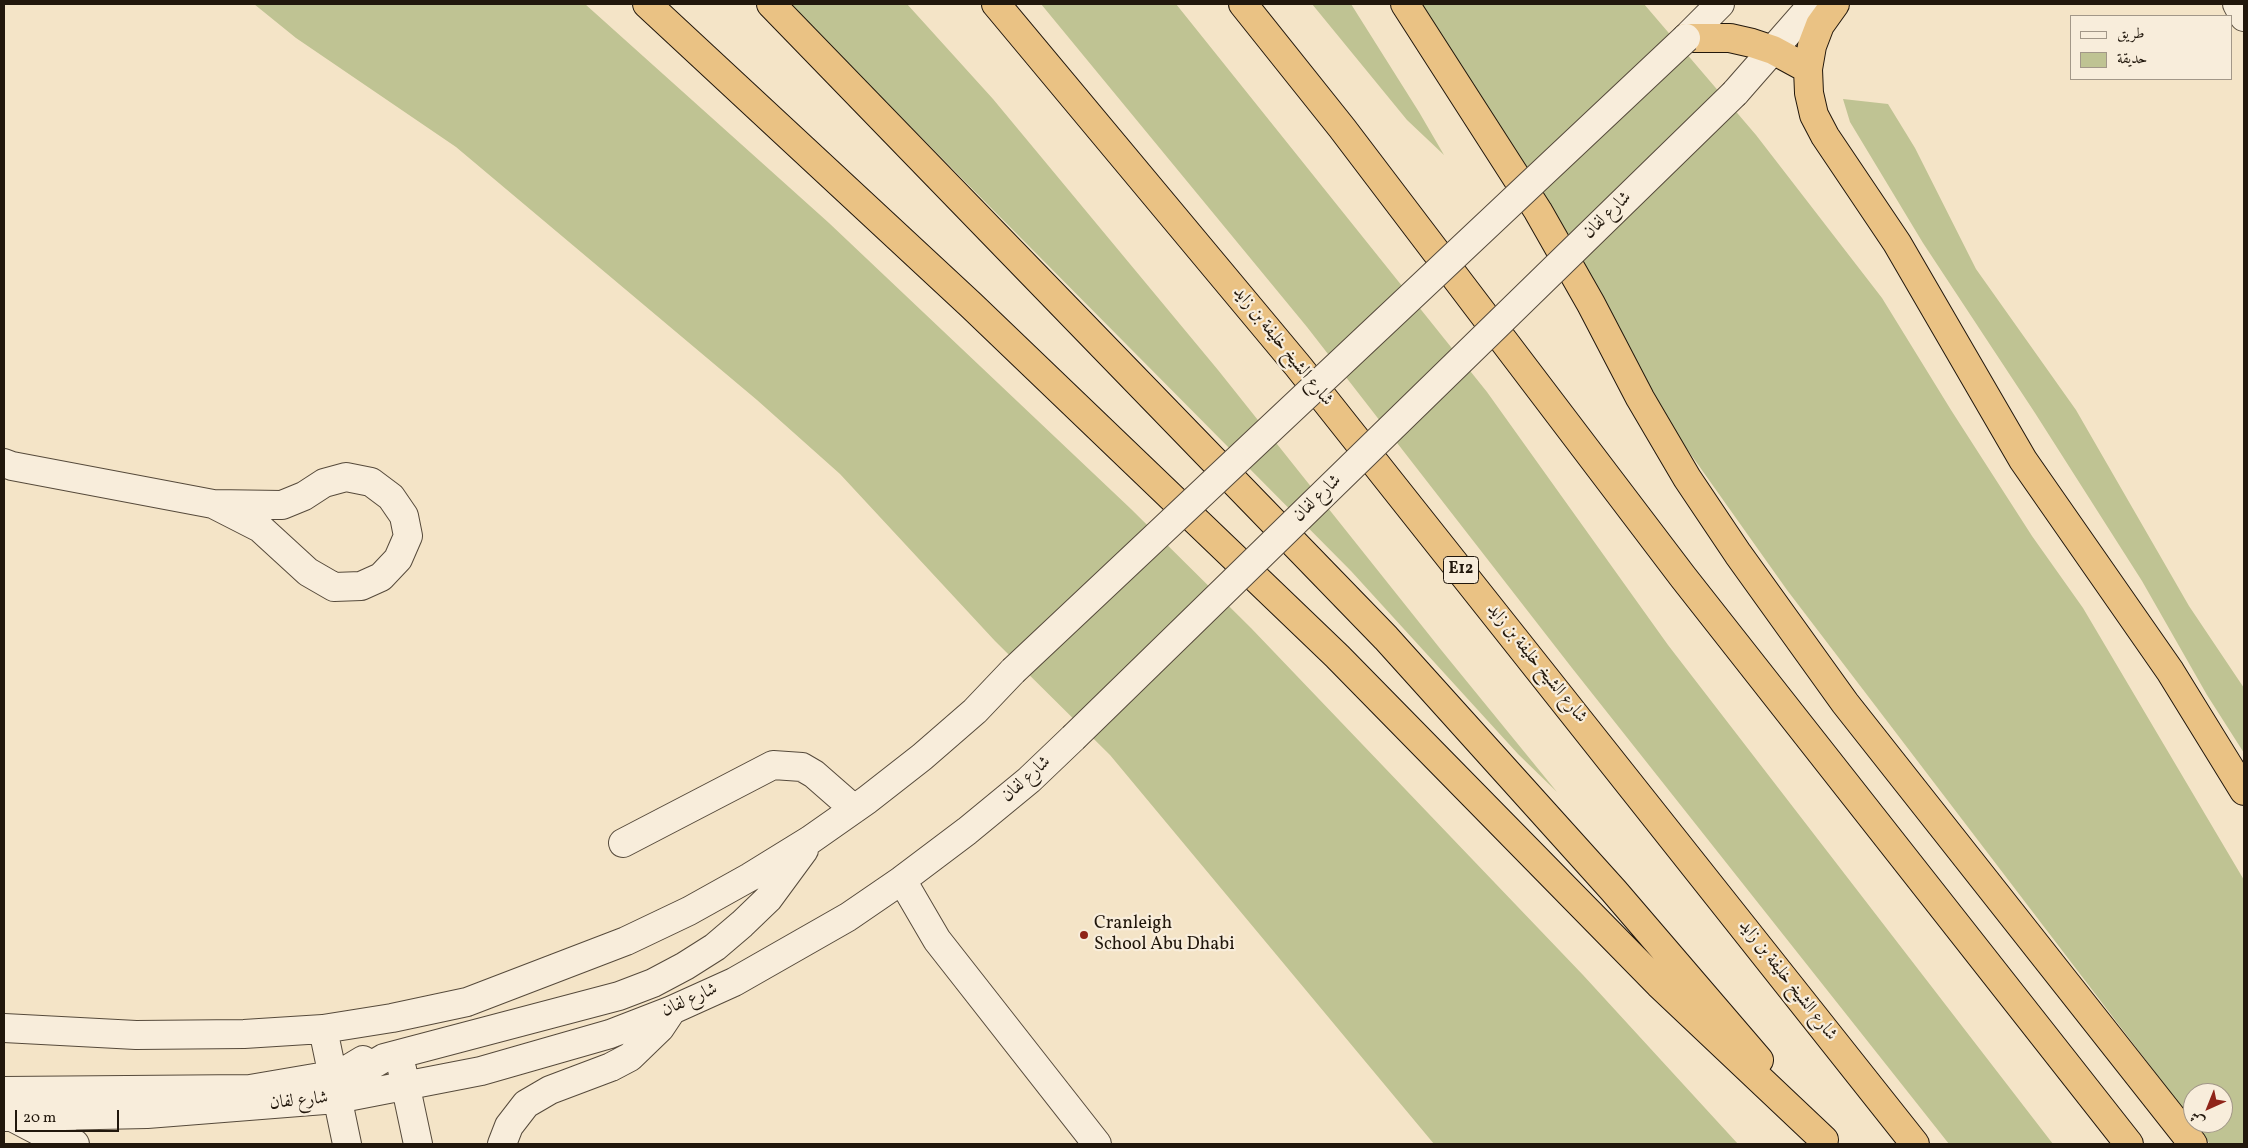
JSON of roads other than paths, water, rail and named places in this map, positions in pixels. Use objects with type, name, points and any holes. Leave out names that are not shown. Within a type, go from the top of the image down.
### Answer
[{"type":"highway","points":[[647,4],[971,305],[1337,656],[1659,984],[1826,1142]]},
{"type":"highway","points":[[771,4],[1386,638],[1722,1014],[1826,1142]]},
{"type":"highway","name":"شارع الشيخ خليفة بن زايد","points":[[996,4],[1147,182],[1298,366],[1915,1144]]},
{"type":"highway","points":[[1243,4],[1348,136],[1684,577],[2129,1144]]},
{"type":"highway","points":[[1405,4],[1538,211],[1591,304],[1640,398],[1687,478],[1790,630],[1862,725],[2193,1144]]},
{"type":"highway","points":[[1834,4],[1820,25],[1812,46],[1808,70],[1809,92],[1814,115],[1825,136],[1898,243],[1985,398],[2023,460],[2170,671],[2244,791]]},
{"type":"highway","points":[[1686,38],[1730,38],[1773,50],[1808,70]]},
{"type":"street","points":[[4,1028],[136,1035],[244,1034],[323,1029],[392,1018],[467,1002],[626,941],[750,877],[854,810],[930,750],[974,711],[1013,671],[1720,4]]},
{"type":"street","name":"شارع لفان","points":[[8,1117],[147,1114],[335,1087],[406,1087],[482,1071],[610,1034],[672,1010],[734,982],[792,950],[902,880],[1015,792],[1073,738],[1735,93],[1813,4]]},
{"type":"street","points":[[2237,4],[2244,16]]},
{"type":"street","points":[[4,463],[213,504],[282,505],[304,496],[324,483],[346,477],[371,482],[391,497],[404,516],[408,536],[398,559],[381,577],[361,586],[334,587],[308,572],[260,528],[213,504]]},
{"type":"street","points":[[623,843],[774,765],[802,767],[814,774],[854,810]]},
{"type":"street","points":[[4,1091],[250,1089],[346,1086],[364,1070],[384,1058],[619,996],[669,975],[714,947],[742,924],[768,899],[790,871],[810,840]]},
{"type":"street","points":[[902,880],[937,940],[1097,1144]]},
{"type":"street","points":[[502,1144],[509,1126],[526,1104],[550,1090],[611,1067],[630,1056],[660,1028],[672,1010]]},
{"type":"street","points":[[392,1018],[418,1144]]},
{"type":"street","points":[[335,1087],[348,1069],[375,1048],[385,1034],[392,1018]]},
{"type":"street","points":[[323,1029],[347,1144]]},
{"type":"street","points":[[8,1117],[52,1138],[75,1144]]},
{"type":"place","name":"Cranleigh School Abu Dhabi","points":[[1084,935]]}]
